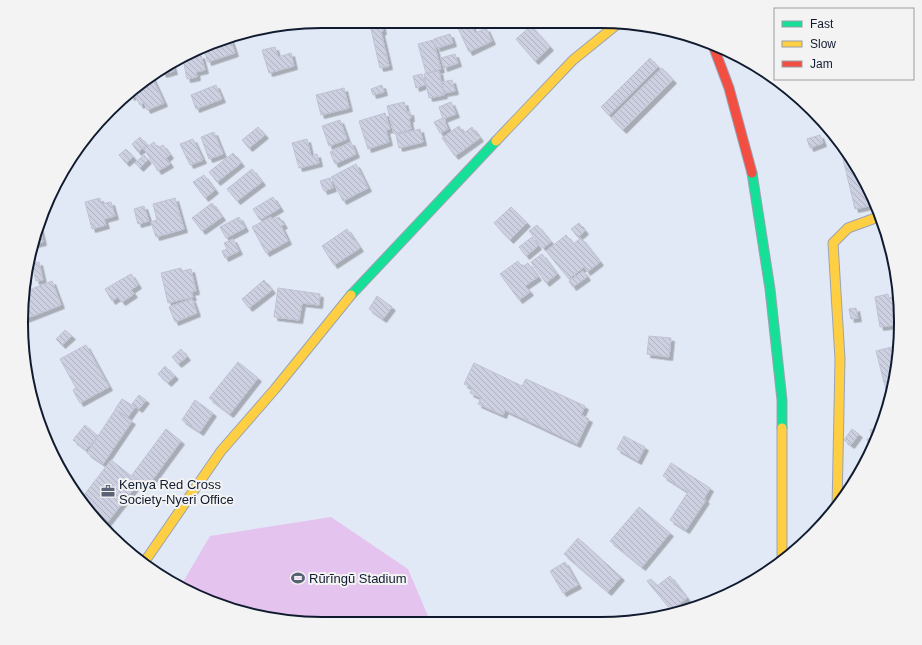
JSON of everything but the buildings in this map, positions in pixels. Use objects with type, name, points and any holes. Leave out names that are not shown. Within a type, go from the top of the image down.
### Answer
[{"type":"street","points":[[147,559],[221,451],[275,389],[359,285],[573,60],[612,29]]},
{"type":"street","points":[[715,51],[729,88],[755,185],[770,289],[782,400],[782,554]]},
{"type":"street","points":[[837,496],[840,359],[833,243],[837,236],[848,227],[863,220],[874,217]]},
{"type":"shaded area","name":"Rũrĩngũ Stadium","points":[[331,517],[408,569],[428,617],[303,616],[246,607],[210,595],[183,582],[210,536]]},
{"type":"traffic: fast","points":[[351,295],[496,141]]},
{"type":"traffic: fast","points":[[752,173],[770,289],[782,400],[782,428]]},
{"type":"traffic: slow","points":[[496,141],[573,60],[612,29]]},
{"type":"traffic: slow","points":[[837,496],[840,359],[833,243],[848,228],[875,218]]},
{"type":"traffic: slow","points":[[147,559],[221,451],[275,389],[351,295]]},
{"type":"traffic: slow","points":[[782,428],[782,554]]},
{"type":"traffic: jam","points":[[715,51],[729,88],[752,173]]},
{"type":"place","name":"Kenya Red Cross Society-Nyeri Office","points":[[108,491]]},
{"type":"place","name":"Rũrĩngũ Stadium","points":[[298,578]]}]
